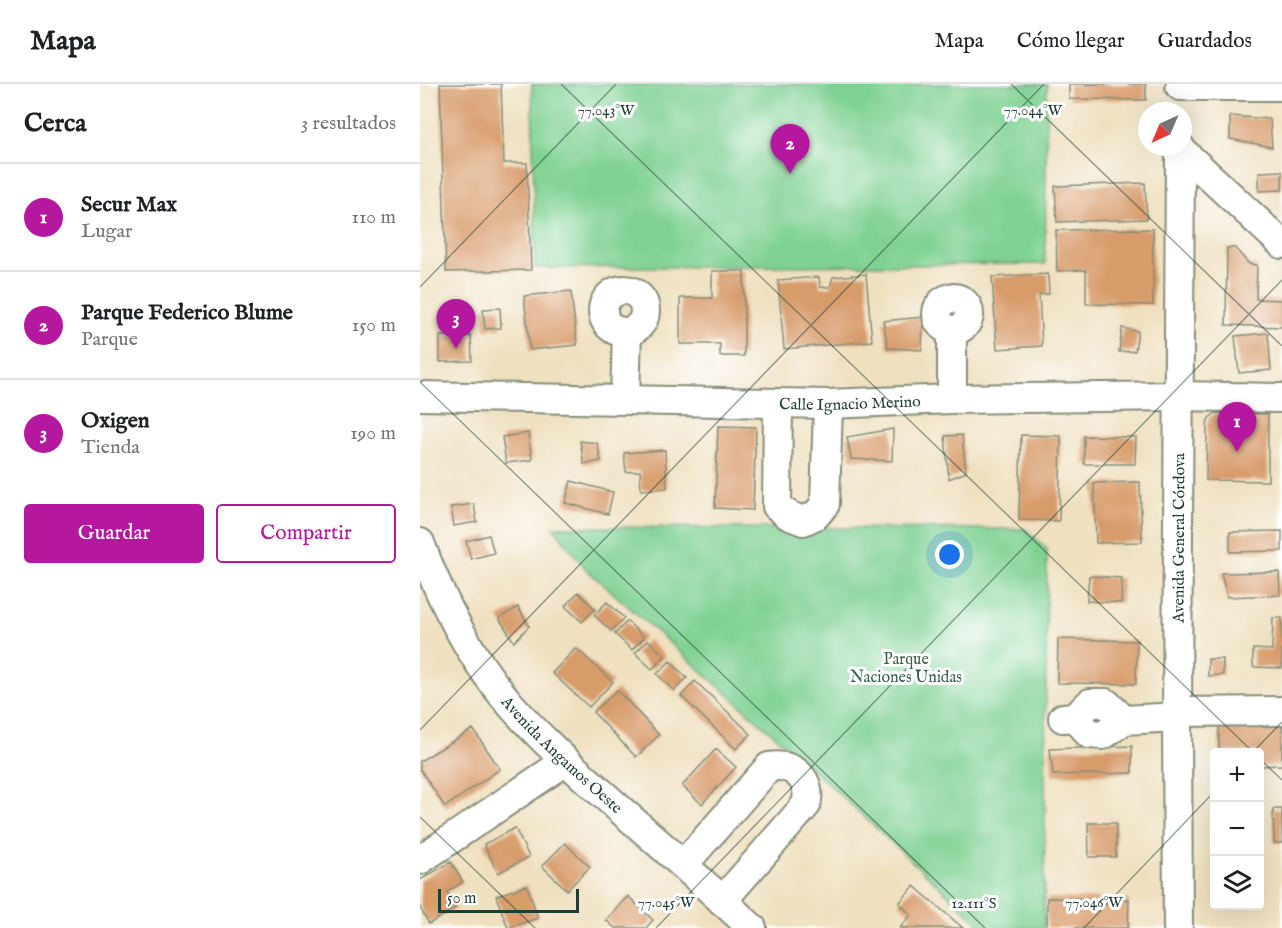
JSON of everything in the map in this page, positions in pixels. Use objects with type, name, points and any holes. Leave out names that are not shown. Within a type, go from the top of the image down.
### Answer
[{"type":"street","points":[[1180,94],[1282,86]]},
{"type":"street","name":"Avenida General Córdova","points":[[1178,928],[1180,156]]},
{"type":"street","points":[[1188,156],[1282,244]]},
{"type":"street","points":[[952,330],[952,399]]},
{"type":"street","points":[[626,399],[627,332]]},
{"type":"street","name":"Calle Ignacio Merino","points":[[420,396],[828,404],[952,399],[1179,396],[1282,398]]},
{"type":"street","points":[[778,403],[777,506],[788,515],[803,521],[816,515],[825,504],[828,404]]},
{"type":"street","name":"Avenida Angamos Oeste","points":[[423,560],[481,663],[510,704],[566,761],[752,928]]},
{"type":"street","points":[[1070,718],[1089,734],[1103,735],[1124,720],[1177,715],[1282,711]]},
{"type":"street","points":[[420,860],[566,761]]},
{"type":"street","points":[[683,865],[769,767],[787,766],[796,772],[807,788],[806,805],[723,901]]},
{"type":"green space","points":[[532,84],[1047,84],[1045,264],[535,268]]},
{"type":"green space","name":"Parque Naciones Unidas","points":[[553,527],[1025,529],[1047,549],[1044,928],[984,928],[808,765],[587,570]]},
{"type":"building","points":[[440,84],[501,84],[504,163],[527,163],[531,270],[446,272]]},
{"type":"building","points":[[1069,84],[1146,84],[1146,100],[1069,99]]},
{"type":"building","points":[[1230,116],[1270,119],[1272,147],[1230,139]]},
{"type":"building","points":[[1282,171],[1282,190],[1259,191],[1259,172]]},
{"type":"building","points":[[1145,183],[1147,219],[1057,222],[1055,186]]},
{"type":"building","points":[[1153,229],[1153,305],[1086,304],[1086,270],[1057,271],[1056,230]]},
{"type":"building","points":[[1227,248],[1235,248],[1249,264],[1257,265],[1256,299],[1282,300],[1282,327],[1226,325]]},
{"type":"building","points":[[712,271],[744,271],[744,356],[720,356],[720,344],[680,344],[680,298],[712,298]]},
{"type":"building","points":[[866,274],[872,341],[784,349],[778,280],[819,277],[820,287],[830,287],[833,277]]},
{"type":"building","points":[[1048,274],[1049,294],[1039,295],[1042,346],[997,349],[992,277]]},
{"type":"building","points":[[571,291],[577,345],[530,350],[524,296]]},
{"type":"building","points":[[500,308],[501,328],[485,329],[483,309]]},
{"type":"building","points":[[923,317],[922,350],[888,348],[883,321]]},
{"type":"building","points":[[1122,328],[1138,331],[1135,351],[1119,352]]},
{"type":"building","points":[[1268,333],[1271,370],[1239,373],[1235,336]]},
{"type":"building","points":[[440,336],[471,336],[472,361],[440,362]]},
{"type":"building","points":[[1216,413],[1268,414],[1268,481],[1206,480],[1207,424],[1209,418]]},
{"type":"building","points":[[718,426],[756,427],[753,510],[715,508]]},
{"type":"building","points":[[893,429],[892,461],[851,459],[847,437]]},
{"type":"building","points":[[528,433],[532,460],[506,463],[502,437]]},
{"type":"building","points":[[962,435],[966,472],[949,479],[945,436]]},
{"type":"building","points":[[1021,435],[1061,436],[1059,521],[1019,520]]},
{"type":"building","points":[[1084,436],[1136,437],[1135,464],[1084,464]]},
{"type":"building","points":[[580,441],[597,443],[601,461],[584,464]]},
{"type":"building","points":[[665,450],[667,488],[641,490],[640,471],[626,472],[624,453]]},
{"type":"building","points":[[571,481],[613,492],[608,514],[565,503]]},
{"type":"building","points":[[1140,482],[1142,542],[1096,543],[1094,483]]},
{"type":"building","points":[[474,504],[477,522],[454,526],[451,507]]},
{"type":"building","points":[[1282,531],[1282,551],[1230,552],[1230,532]]},
{"type":"building","points":[[489,535],[494,553],[471,559],[466,541]]},
{"type":"building","points":[[1279,572],[1280,595],[1227,597],[1221,573]]},
{"type":"building","points":[[1089,576],[1122,578],[1121,603],[1087,601]]},
{"type":"building","points":[[578,592],[595,609],[582,622],[565,606]]},
{"type":"building","points":[[607,602],[624,618],[611,631],[594,615]]},
{"type":"building","points":[[518,607],[529,626],[514,642],[499,618]]},
{"type":"building","points":[[1273,618],[1282,618],[1282,668],[1253,667],[1253,649],[1272,650]]},
{"type":"building","points":[[627,621],[644,637],[632,650],[615,634]]},
{"type":"building","points":[[1058,639],[1137,641],[1136,684],[1057,683]]},
{"type":"building","points":[[648,640],[665,656],[652,669],[635,653]]},
{"type":"building","points":[[576,648],[613,682],[589,707],[552,673]]},
{"type":"building","points":[[1208,659],[1223,659],[1223,675],[1208,676]]},
{"type":"building","points":[[670,661],[687,678],[674,691],[657,674]]},
{"type":"building","points":[[695,681],[751,734],[736,749],[681,696]]},
{"type":"building","points":[[617,690],[659,735],[636,757],[593,712]]},
{"type":"building","points":[[1219,723],[1282,723],[1282,765],[1264,766],[1264,748],[1219,748]]},
{"type":"building","points":[[473,729],[500,769],[445,807],[420,769],[420,761]]},
{"type":"building","points":[[1132,746],[1132,773],[1053,775],[1050,749]]},
{"type":"building","points":[[716,749],[736,767],[702,804],[682,786]]},
{"type":"building","points":[[1273,809],[1282,809],[1282,843],[1274,843]]},
{"type":"building","points":[[1088,823],[1116,823],[1116,857],[1089,857]]},
{"type":"building","points":[[515,828],[529,857],[498,873],[484,844]]},
{"type":"building","points":[[565,843],[590,867],[567,890],[542,866]]},
{"type":"building","points":[[451,862],[463,882],[447,892],[456,908],[429,924],[420,908],[420,880]]},
{"type":"building","points":[[527,885],[538,918],[508,928],[496,896]]},
{"type":"building","points":[[914,886],[963,928],[900,928],[911,915],[899,903]]},
{"type":"building","points":[[628,896],[653,920],[646,928],[615,928],[606,920]]},
{"type":"building","points":[[1047,898],[1129,899],[1128,928],[1047,928]]},
{"type":"place","name":"Parque Federico Blume","points":[[790,174]]},
{"type":"place","name":"Oxigen","points":[[456,349]]},
{"type":"place","name":"Secur Max","points":[[1237,452]]}]
